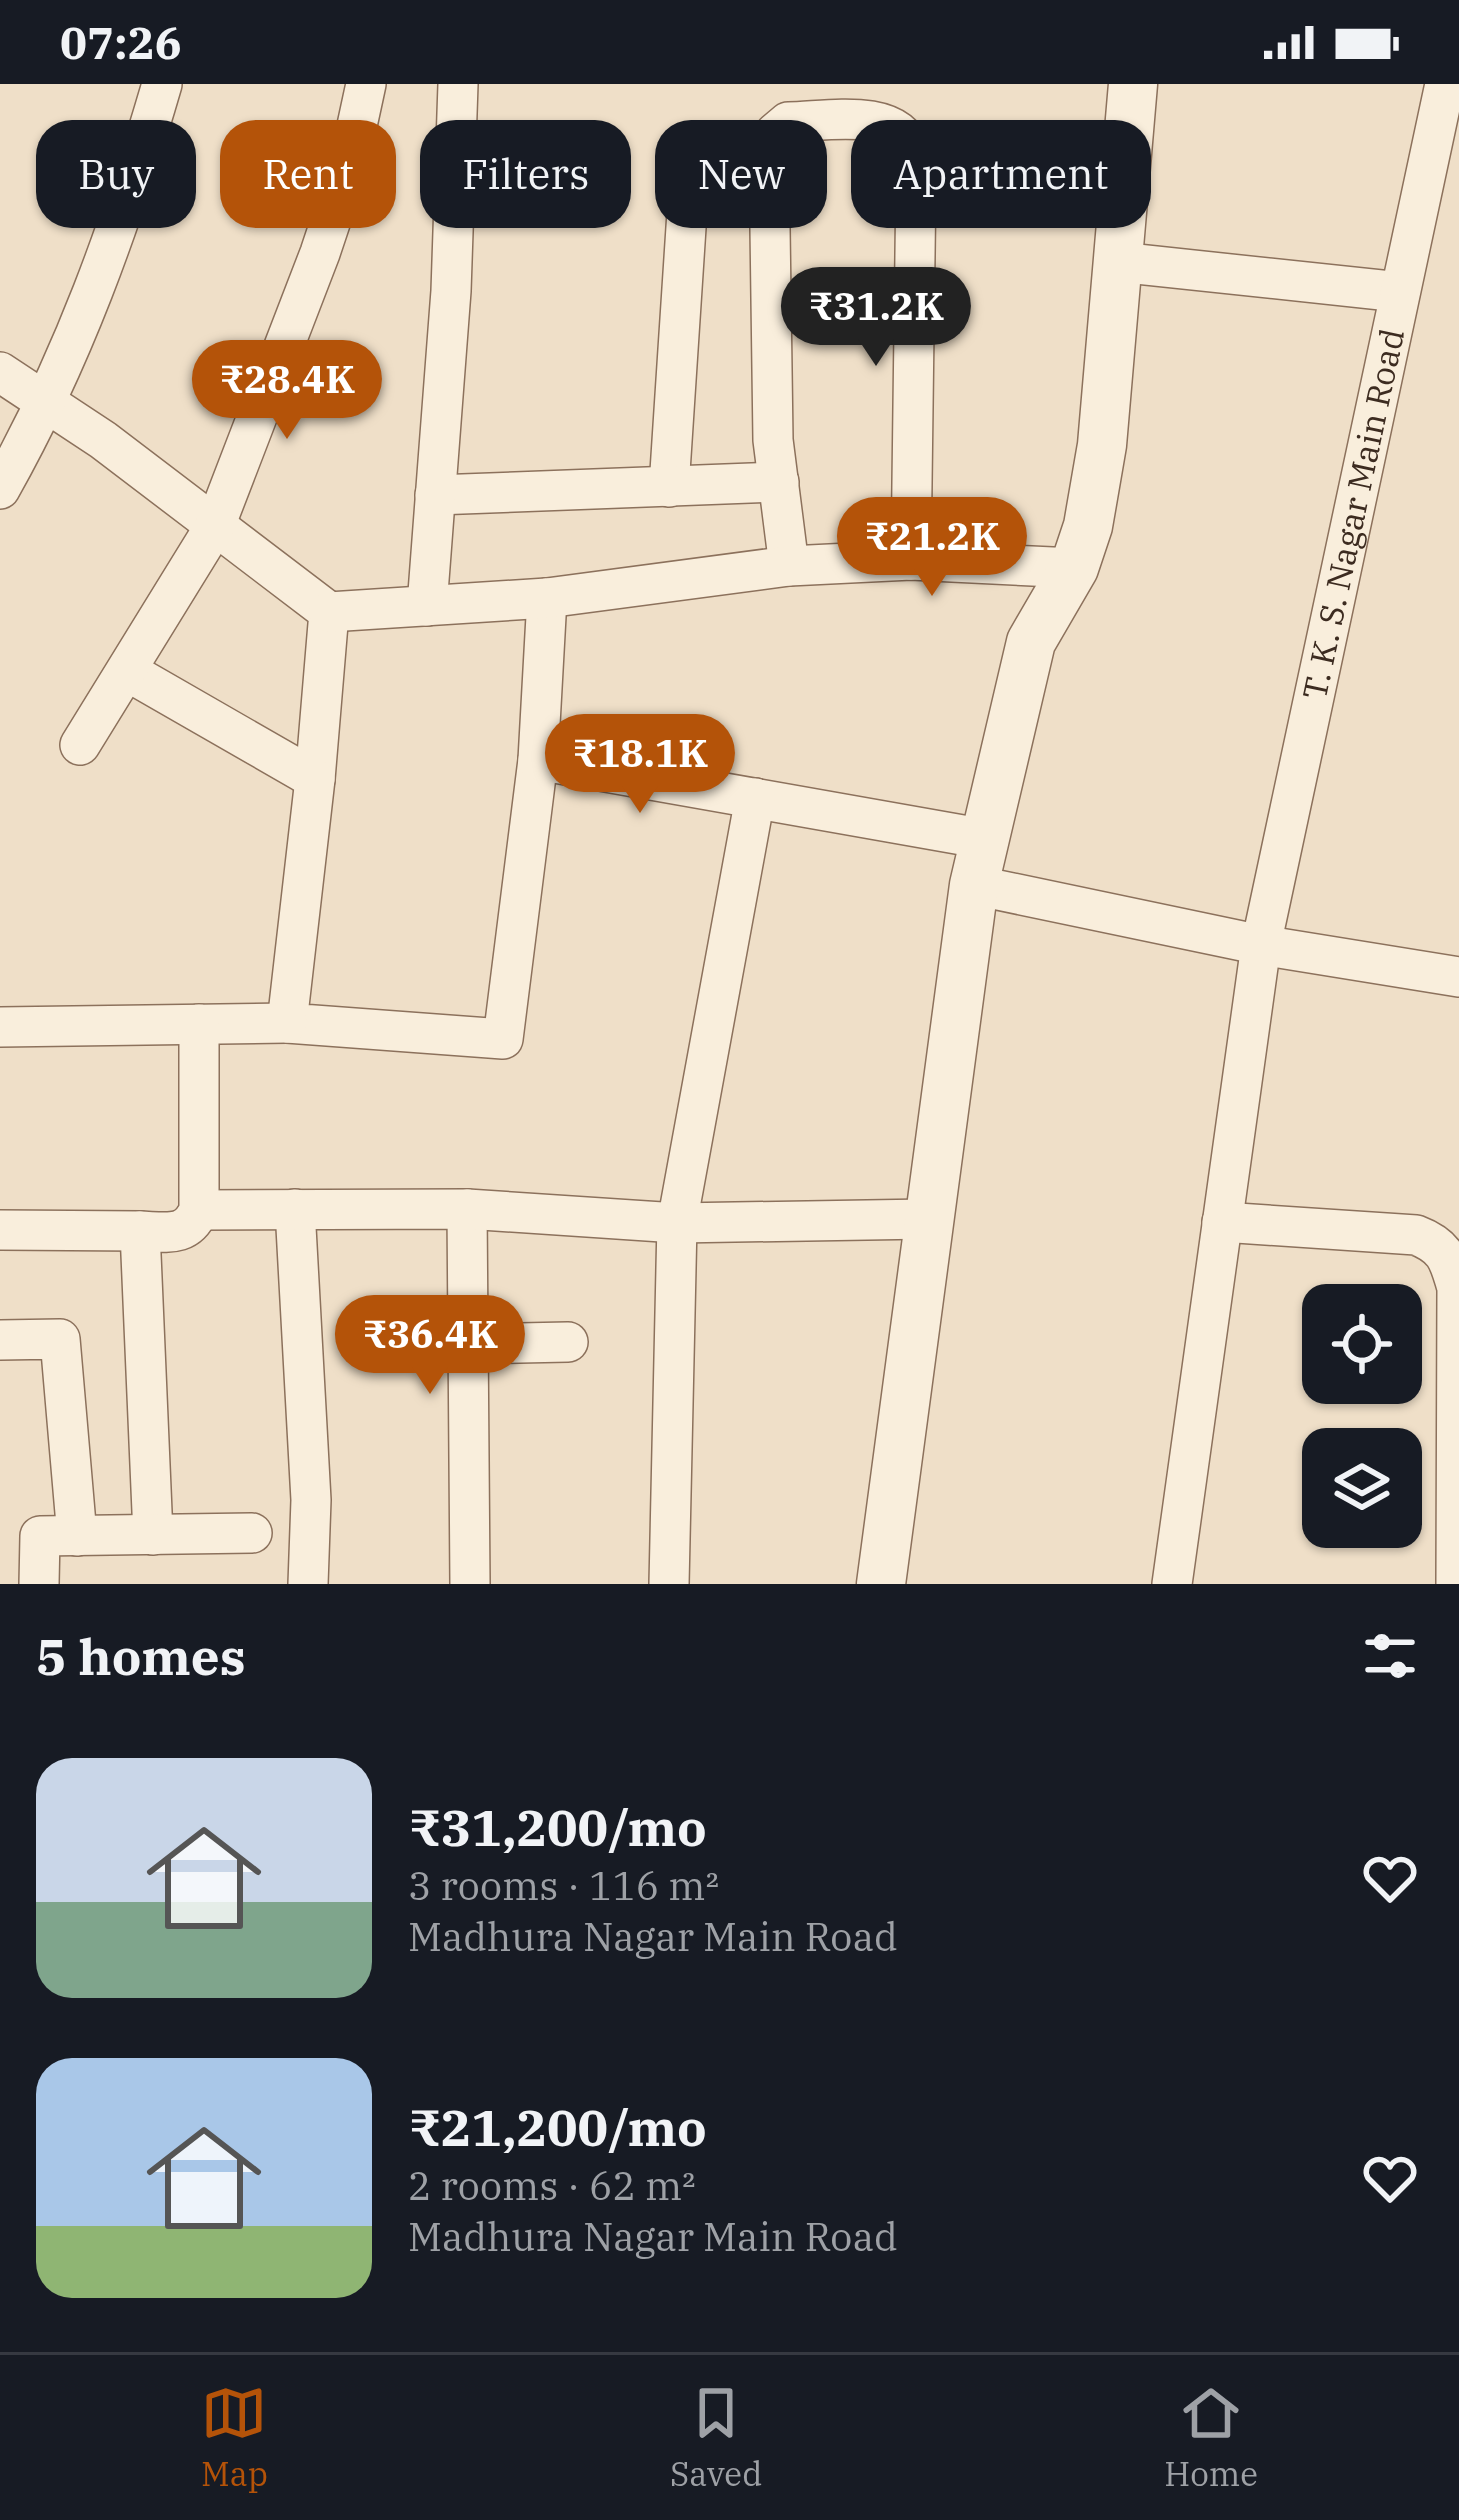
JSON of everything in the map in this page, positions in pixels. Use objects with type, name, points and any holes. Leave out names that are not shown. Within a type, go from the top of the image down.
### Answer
[{"type":"street","points":[[0,489],[48,404],[127,206],[162,84]]},
{"type":"street","points":[[80,745],[215,526],[320,253],[347,172],[366,84]]},
{"type":"street","points":[[427,606],[451,290],[458,84]]},
{"type":"street","points":[[881,1584],[927,1220],[980,862],[1031,642],[1074,568],[1088,526],[1102,445],[1133,84]]},
{"type":"street","name":"T. K. S. Nagar Main Road","points":[[1172,1584],[1261,945],[1400,292],[1449,88]]},
{"type":"street","points":[[789,566],[773,440],[769,157],[775,134],[788,122],[881,121],[898,128],[910,147],[916,178],[911,560]]},
{"type":"street","points":[[669,487],[686,228]]},
{"type":"street","points":[[1118,262],[1400,292]]},
{"type":"street","points":[[0,373],[104,440],[329,612],[547,598],[789,566],[911,560],[1074,568]]},
{"type":"street","points":[[435,495],[779,482]]},
{"type":"street","points":[[0,1027],[286,1023],[503,1039],[538,760],[547,598]]},
{"type":"street","points":[[286,1023],[329,612]]},
{"type":"street","points":[[127,670],[315,778]]},
{"type":"street","points":[[538,760],[755,798],[1261,945],[1459,977]]},
{"type":"street","points":[[669,1584],[677,1223],[755,798]]},
{"type":"street","points":[[0,1229],[183,1233],[192,1226],[200,1210],[199,1024]]},
{"type":"street","points":[[295,1209],[311,1500],[308,1584]]},
{"type":"street","points":[[200,1210],[467,1209],[677,1223],[927,1220]]},
{"type":"street","points":[[467,1209],[470,1584]]},
{"type":"street","points":[[1222,1222],[1416,1235],[1436,1243],[1448,1255],[1457,1288],[1456,1584]]},
{"type":"street","points":[[140,1232],[153,1535]]},
{"type":"street","points":[[0,1340],[60,1339],[77,1536]]},
{"type":"street","points":[[466,1344],[568,1342]]},
{"type":"street","points":[[39,1584],[40,1536],[252,1534]]}]
